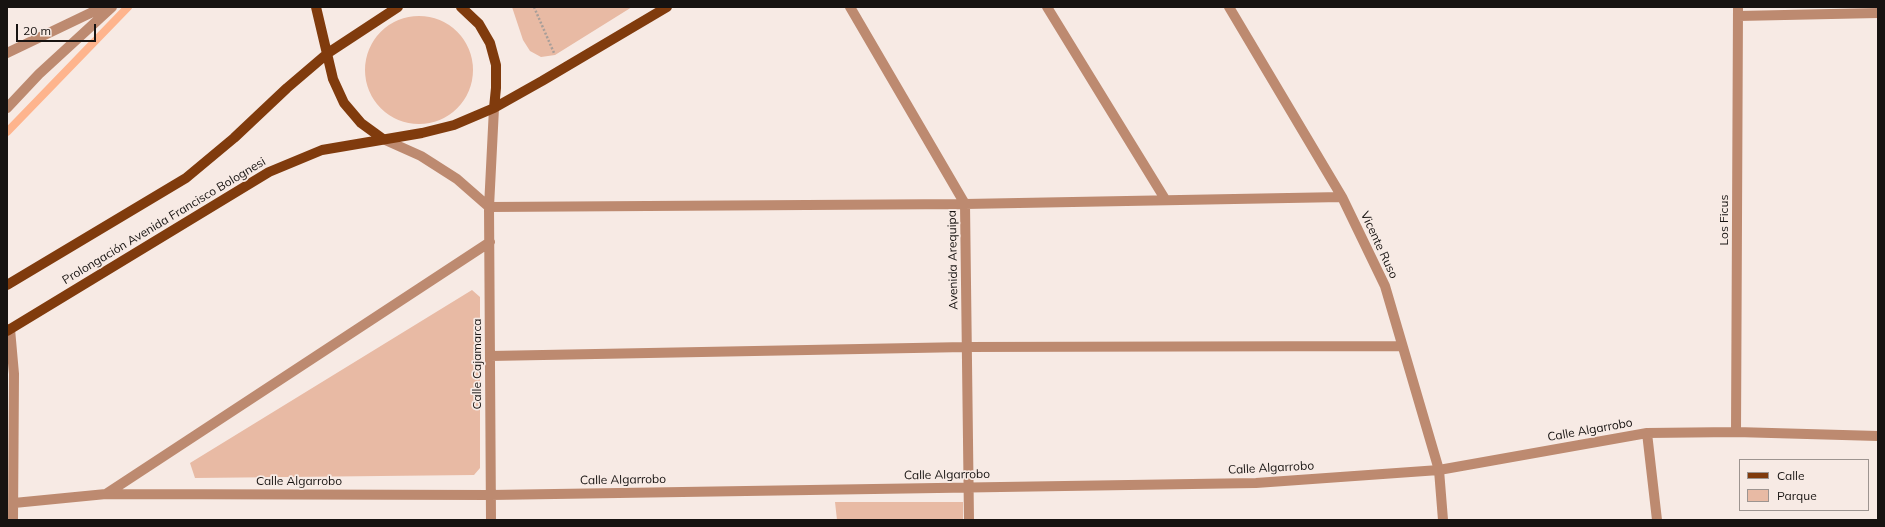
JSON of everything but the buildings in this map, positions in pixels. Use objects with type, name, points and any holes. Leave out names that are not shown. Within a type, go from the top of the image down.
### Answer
[{"type":"main road","points":[[316,7],[333,79],[344,103],[361,123],[383,139]]},
{"type":"main road","points":[[7,285],[186,178],[234,138],[287,88],[328,53],[398,7]]},
{"type":"main road","name":"Calle Cajamarca","points":[[461,7],[479,24],[490,44],[496,65],[494,108]]},
{"type":"main road","name":"Prolongación Avenida Francisco Bolognesi","points":[[8,330],[269,172],[322,150],[422,133],[454,125],[494,108],[667,7]]},
{"type":"street","points":[[7,53],[103,7]]},
{"type":"street","points":[[7,108],[39,74],[112,7]]},
{"type":"street","name":"Avenida Arequipa","points":[[850,7],[965,204],[969,520]]},
{"type":"street","points":[[1047,7],[1165,200]]},
{"type":"street","name":"Vicente Ruso","points":[[1229,7],[1342,197],[1385,286],[1439,470],[1443,520]]},
{"type":"street","points":[[1738,12],[1878,13]]},
{"type":"street","name":"Los Ficus","points":[[1736,432],[1738,12]]},
{"type":"street","name":"Calle Cajamarca","points":[[491,520],[489,207],[494,108]]},
{"type":"street","points":[[383,139],[421,156],[457,179],[489,207],[965,204],[1342,197]]},
{"type":"street","points":[[106,494],[490,242]]},
{"type":"street","points":[[8,330],[14,374],[14,520]]},
{"type":"street","points":[[490,356],[966,347],[1402,346]]},
{"type":"street","name":"Calle Algarrobo","points":[[14,503],[106,494],[491,495],[1256,483],[1439,470],[1647,433],[1736,432],[1878,436]]},
{"type":"street","points":[[1647,433],[1657,520]]},
{"type":"path","points":[[534,7],[555,55]]},
{"type":"green space","points":[[512,7],[632,7],[555,55],[541,57],[530,51],[523,40]]},
{"type":"green space","points":[[419,16],[440,20],[457,32],[469,49],[473,70],[469,91],[457,108],[440,120],[419,124],[398,120],[381,108],[369,91],[365,70],[369,49],[381,32],[398,20]]},
{"type":"green space","points":[[472,290],[480,297],[480,468],[474,475],[195,478],[190,463]]},
{"type":"green space","points":[[835,502],[963,502],[963,520],[837,520]]},
{"type":"waterway","points":[[7,132],[128,7]]}]
